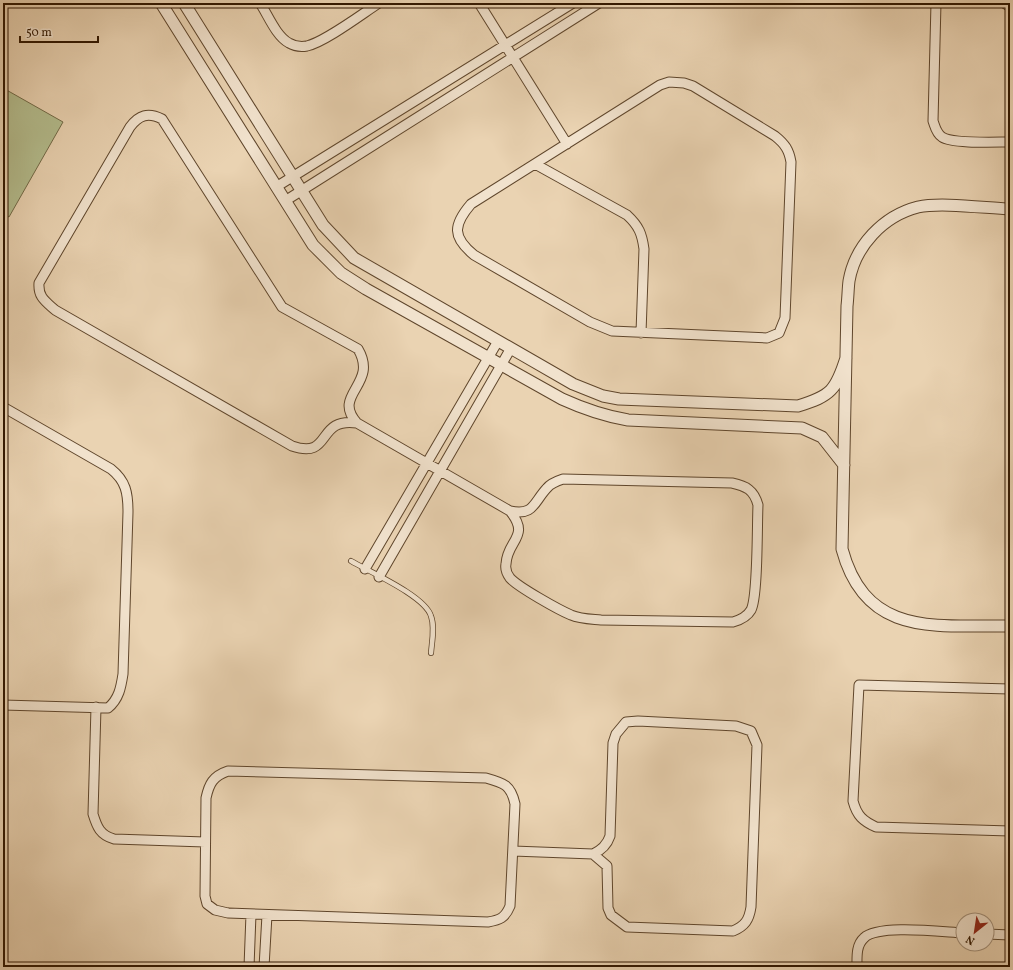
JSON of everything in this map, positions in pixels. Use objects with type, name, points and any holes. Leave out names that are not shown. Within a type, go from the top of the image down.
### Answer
[{"type":"street","points":[[161,3],[313,245],[341,273],[366,289],[562,399],[585,410],[606,417],[663,422],[783,425],[802,428],[822,437],[844,465]]},
{"type":"street","points":[[184,3],[323,225],[354,258],[573,384],[597,394],[619,399],[798,406],[830,392],[839,381],[846,358]]},
{"type":"street","points":[[260,3],[280,34],[288,43],[297,46],[307,46],[319,41],[379,3]]},
{"type":"street","points":[[479,3],[567,144]]},
{"type":"street","points":[[276,187],[573,3]]},
{"type":"street","points":[[285,201],[599,3]]},
{"type":"street","points":[[936,3],[933,121],[936,130],[941,137],[952,140],[1010,142]]},
{"type":"street","points":[[1004,3],[1010,7]]},
{"type":"street","points":[[674,82],[693,86],[775,136],[784,144],[790,152],[791,162],[785,318],[779,333],[767,338],[612,331],[590,322],[474,255],[462,246],[458,238],[457,228],[464,212],[471,204],[567,144],[660,86],[674,82]]},
{"type":"street","points":[[358,423],[341,422],[332,427],[322,441],[314,448],[304,450],[292,446],[55,310],[42,299],[38,291],[39,283],[130,127],[141,116],[148,114],[162,119],[282,307],[358,349],[363,357],[364,372],[349,402],[348,410],[358,423],[510,511],[519,513],[533,508],[547,488],[563,479],[732,482],[742,485],[753,493],[758,505],[753,605],[750,612],[744,618],[733,622],[601,620],[583,619],[569,615],[520,586],[510,579],[506,572],[507,556],[519,536],[517,520],[510,511]]},
{"type":"street","points":[[535,164],[628,215],[638,226],[643,236],[644,249],[641,333]]},
{"type":"street","points":[[1010,209],[946,206],[919,207],[901,213],[884,223],[868,238],[857,255],[849,281],[842,549],[847,569],[857,587],[872,604],[898,618],[920,625],[1010,626]]},
{"type":"street","points":[[365,569],[498,341]]},
{"type":"street","points":[[379,577],[511,348]]},
{"type":"street","points":[[3,407],[111,469],[120,476],[125,484],[128,497],[123,674],[121,687],[114,703],[108,708],[3,705]]},
{"type":"street","points":[[1010,688],[859,684],[853,801],[856,813],[864,821],[876,827],[1010,831]]},
{"type":"street","points":[[96,707],[93,814],[101,832],[114,839],[205,842]]},
{"type":"street","points":[[513,851],[593,854],[601,850],[607,843],[610,836],[612,744],[616,734],[626,722],[638,721],[736,726],[751,731],[757,745],[751,907],[750,917],[742,927],[733,931],[627,927],[611,915],[608,908],[607,866],[593,854]]},
{"type":"street","points":[[228,771],[486,778],[509,787],[513,794],[515,804],[513,851],[510,906],[507,914],[500,920],[488,922],[228,913],[215,910],[207,904],[204,896],[206,798],[209,785],[220,774],[228,771]]},
{"type":"street","points":[[249,967],[252,914]]},
{"type":"street","points":[[264,967],[267,915]]},
{"type":"street","points":[[857,967],[858,950],[862,939],[870,933],[884,929],[955,933]]},
{"type":"street","points":[[995,934],[1010,934]]},
{"type":"lane","points":[[350,561],[418,600],[427,607],[432,617],[433,627],[431,653]]},
{"type":"green space","points":[[3,88],[63,122],[9,217],[3,214]]}]
